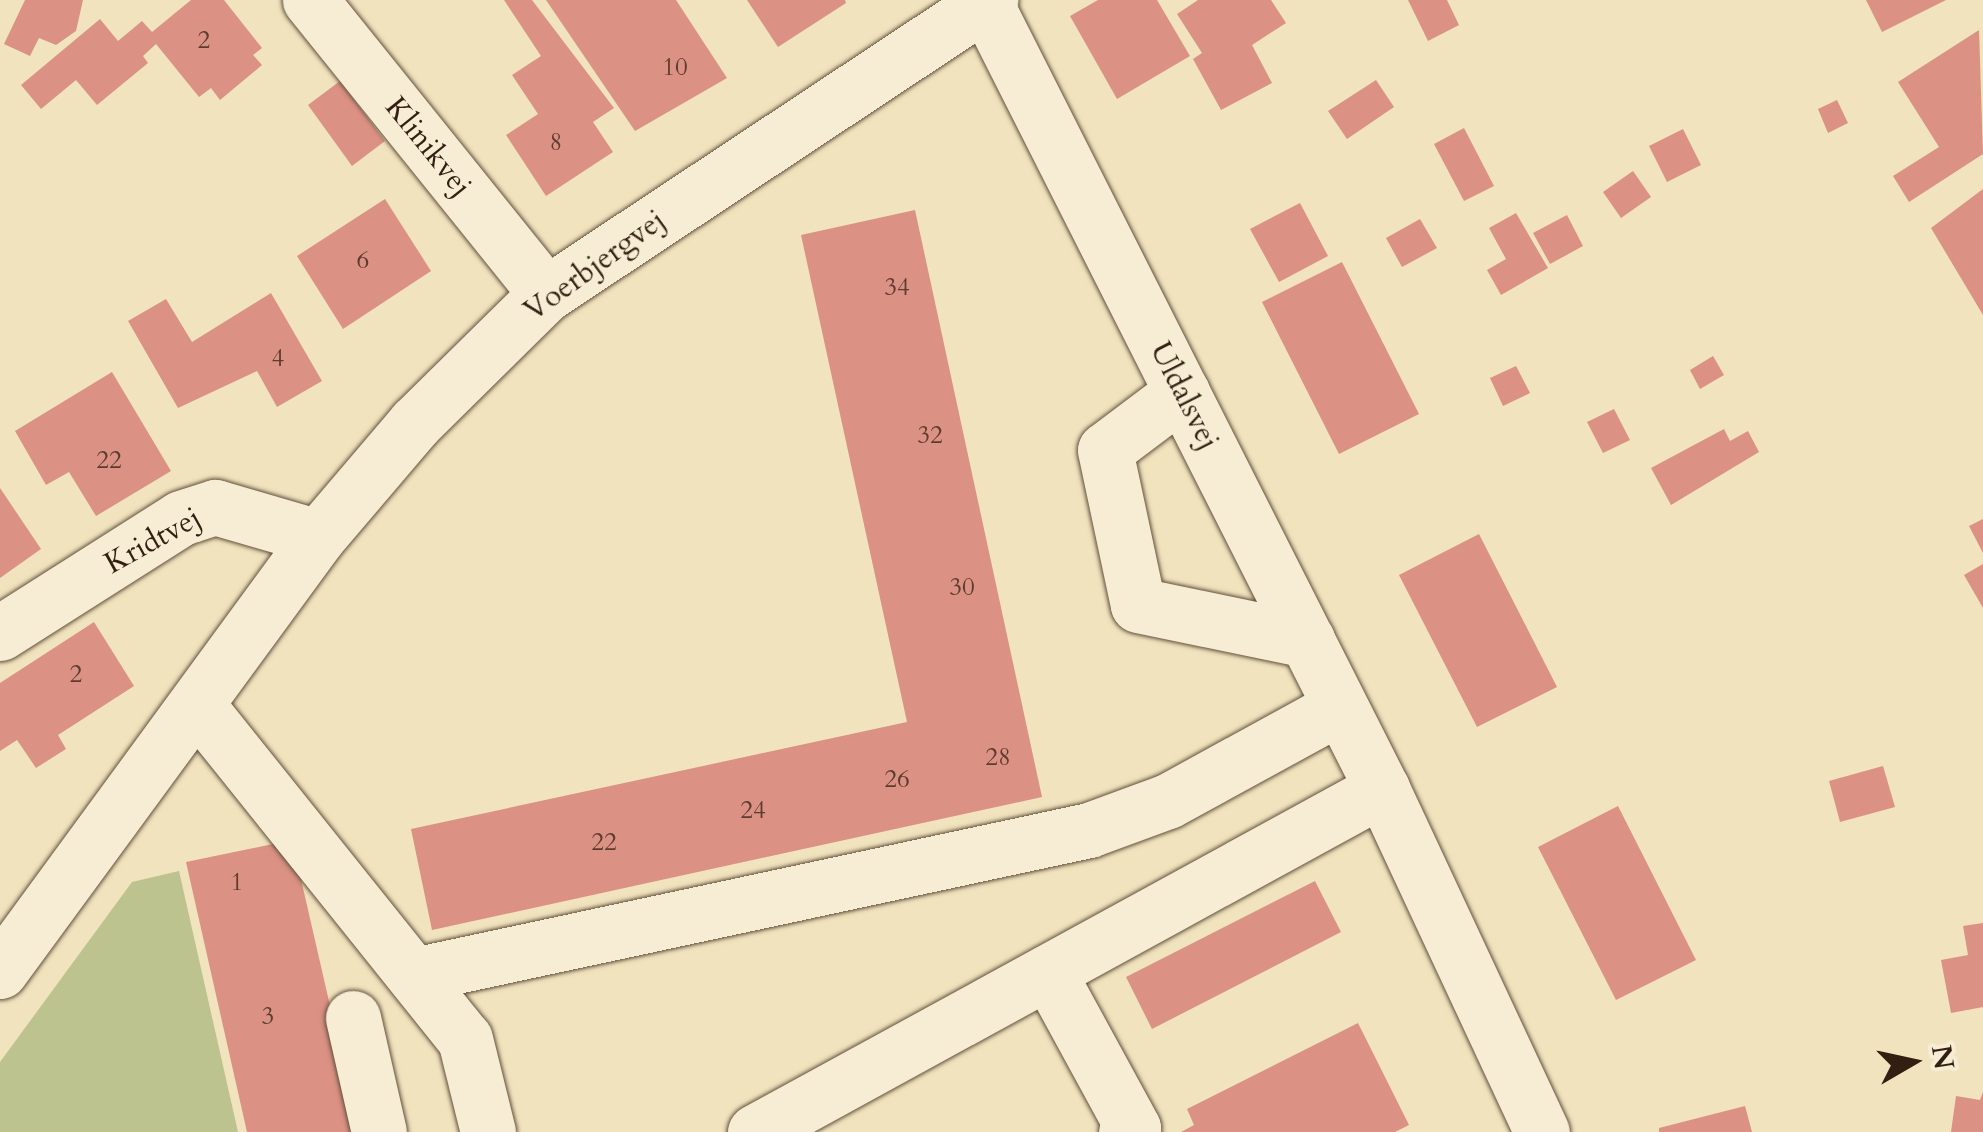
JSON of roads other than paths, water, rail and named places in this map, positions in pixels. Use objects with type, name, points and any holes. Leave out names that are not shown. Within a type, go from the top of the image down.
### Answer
[{"type":"street","name":"Klinikvej","points":[[310,0],[546,294]]},
{"type":"street","name":"Voerbjergvej","points":[[10,953],[318,538],[415,423],[546,294],[988,2]]},
{"type":"street","name":"Uldalsvej","points":[[988,2],[1382,789],[1542,1132]]},
{"type":"street","points":[[1182,392],[1105,450],[1138,605],[1308,640]]},
{"type":"street","name":"Kridtvej","points":[[0,632],[198,512],[215,508],[318,538]]},
{"type":"street","points":[[197,705],[465,1038],[488,1132]]},
{"type":"street","points":[[414,975],[1089,830],[1168,801],[1340,707]]},
{"type":"street","points":[[755,1132],[1382,789]]},
{"type":"street","points":[[1048,972],[1133,1128],[1126,1132]]},
{"type":"street","points":[[353,1018],[379,1132]]}]
